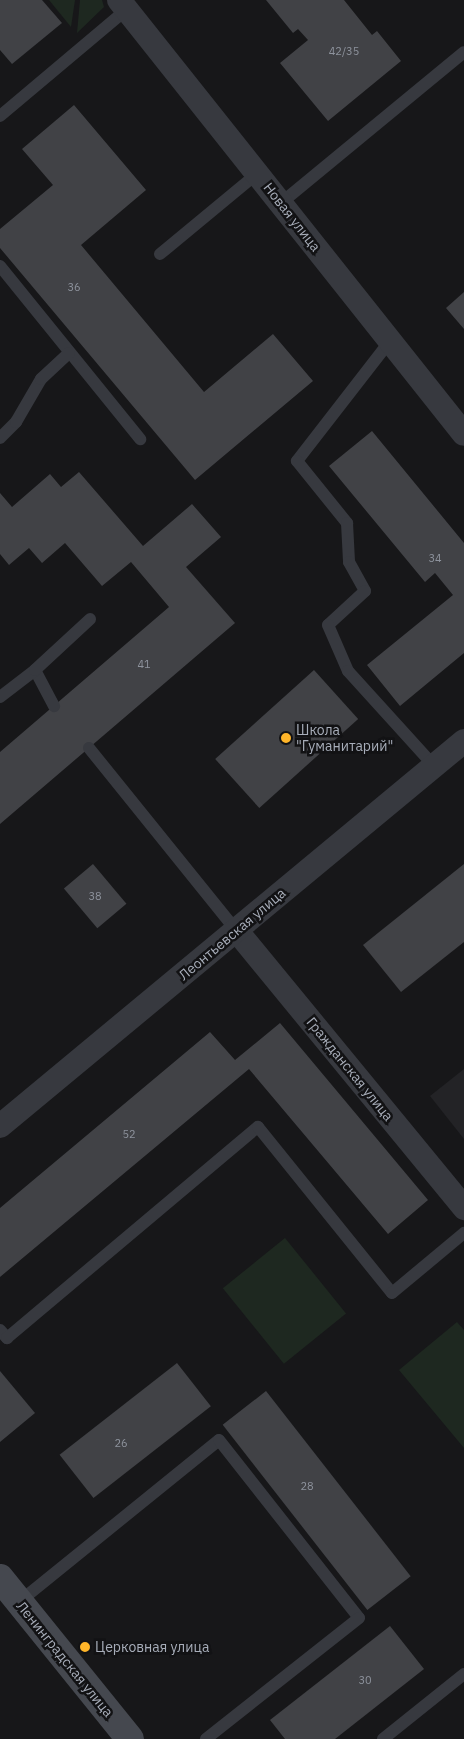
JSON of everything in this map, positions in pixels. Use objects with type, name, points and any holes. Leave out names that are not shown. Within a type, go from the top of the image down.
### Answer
[{"type":"street","name":"Новая улица","points":[[123,4],[464,434]]},
{"type":"street","name":"Леонтьевская улица","points":[[0,1126],[464,741]]},
{"type":"street","name":"Гражданская улица","points":[[236,930],[464,1208]]},
{"type":"street","name":"Ленинградская улица","points":[[0,1578],[130,1739]]},
{"type":"lane","points":[[0,116],[123,4]]},
{"type":"lane","points":[[281,203],[464,52]]},
{"type":"lane","points":[[160,254],[258,173]]},
{"type":"lane","points":[[0,266],[140,439]]},
{"type":"lane","points":[[390,341],[297,461],[347,523],[349,562],[365,591],[328,625],[348,671],[434,766]]},
{"type":"lane","points":[[0,438],[16,422],[41,380],[69,353]]},
{"type":"lane","points":[[0,697],[35,670],[90,619]]},
{"type":"lane","points":[[35,670],[54,706]]},
{"type":"lane","points":[[89,748],[236,930]]},
{"type":"lane","points":[[0,1330],[7,1338],[258,1127],[392,1293],[464,1233]]},
{"type":"lane","points":[[19,1602],[219,1440],[359,1618],[206,1739]]},
{"type":"lane","points":[[383,1739],[464,1674]]},
{"type":"shaded area","points":[[49,0],[75,0],[71,27]]},
{"type":"shaded area","points":[[80,0],[102,0],[104,7],[77,33]]},
{"type":"shaded area","points":[[464,1069],[464,1139],[430,1096]]},
{"type":"shaded area","points":[[285,1238],[346,1313],[284,1364],[223,1288]]},
{"type":"shaded area","points":[[457,1322],[464,1330],[464,1448],[399,1370]]},
{"type":"building","points":[[0,0],[42,0],[62,23],[12,64],[0,50]]},
{"type":"building","points":[[266,0],[344,0],[372,35],[377,31],[401,61],[328,121],[280,63],[308,40],[298,29],[293,33]]},
{"type":"building","points":[[74,105],[146,190],[81,245],[204,392],[273,334],[313,381],[195,480],[0,248],[0,229],[53,185],[22,149]]},
{"type":"building","points":[[464,292],[464,329],[446,308]]},
{"type":"building","points":[[372,431],[464,543],[464,653],[400,706],[367,665],[453,595],[435,573],[425,582],[329,466]]},
{"type":"building","points":[[79,472],[143,546],[192,504],[221,537],[186,567],[235,623],[0,824],[0,752],[169,607],[131,562],[102,586],[65,543],[42,563],[29,548],[9,565],[0,554],[0,493],[12,507],[50,474],[61,487]]},
{"type":"building","name":"Школа \"Гуманитарий\"","points":[[314,670],[358,719],[259,808],[215,759]]},
{"type":"building","points":[[93,864],[126,904],[97,928],[64,888]]},
{"type":"building","points":[[464,864],[464,942],[401,992],[363,945]]},
{"type":"building","points":[[280,1023],[428,1200],[388,1234],[249,1069],[0,1277],[0,1208],[210,1032],[235,1060]]},
{"type":"building","points":[[177,1363],[211,1406],[93,1498],[60,1455]]},
{"type":"building","points":[[0,1371],[35,1413],[0,1442]]},
{"type":"building","points":[[266,1391],[411,1576],[367,1610],[223,1425]]},
{"type":"building","points":[[390,1626],[424,1669],[335,1739],[285,1739],[270,1720]]},
{"type":"place","name":"Школа \"Гуманитарий\"","points":[[286,738]]},
{"type":"place","name":"Церковная улица","points":[[85,1647]]}]
